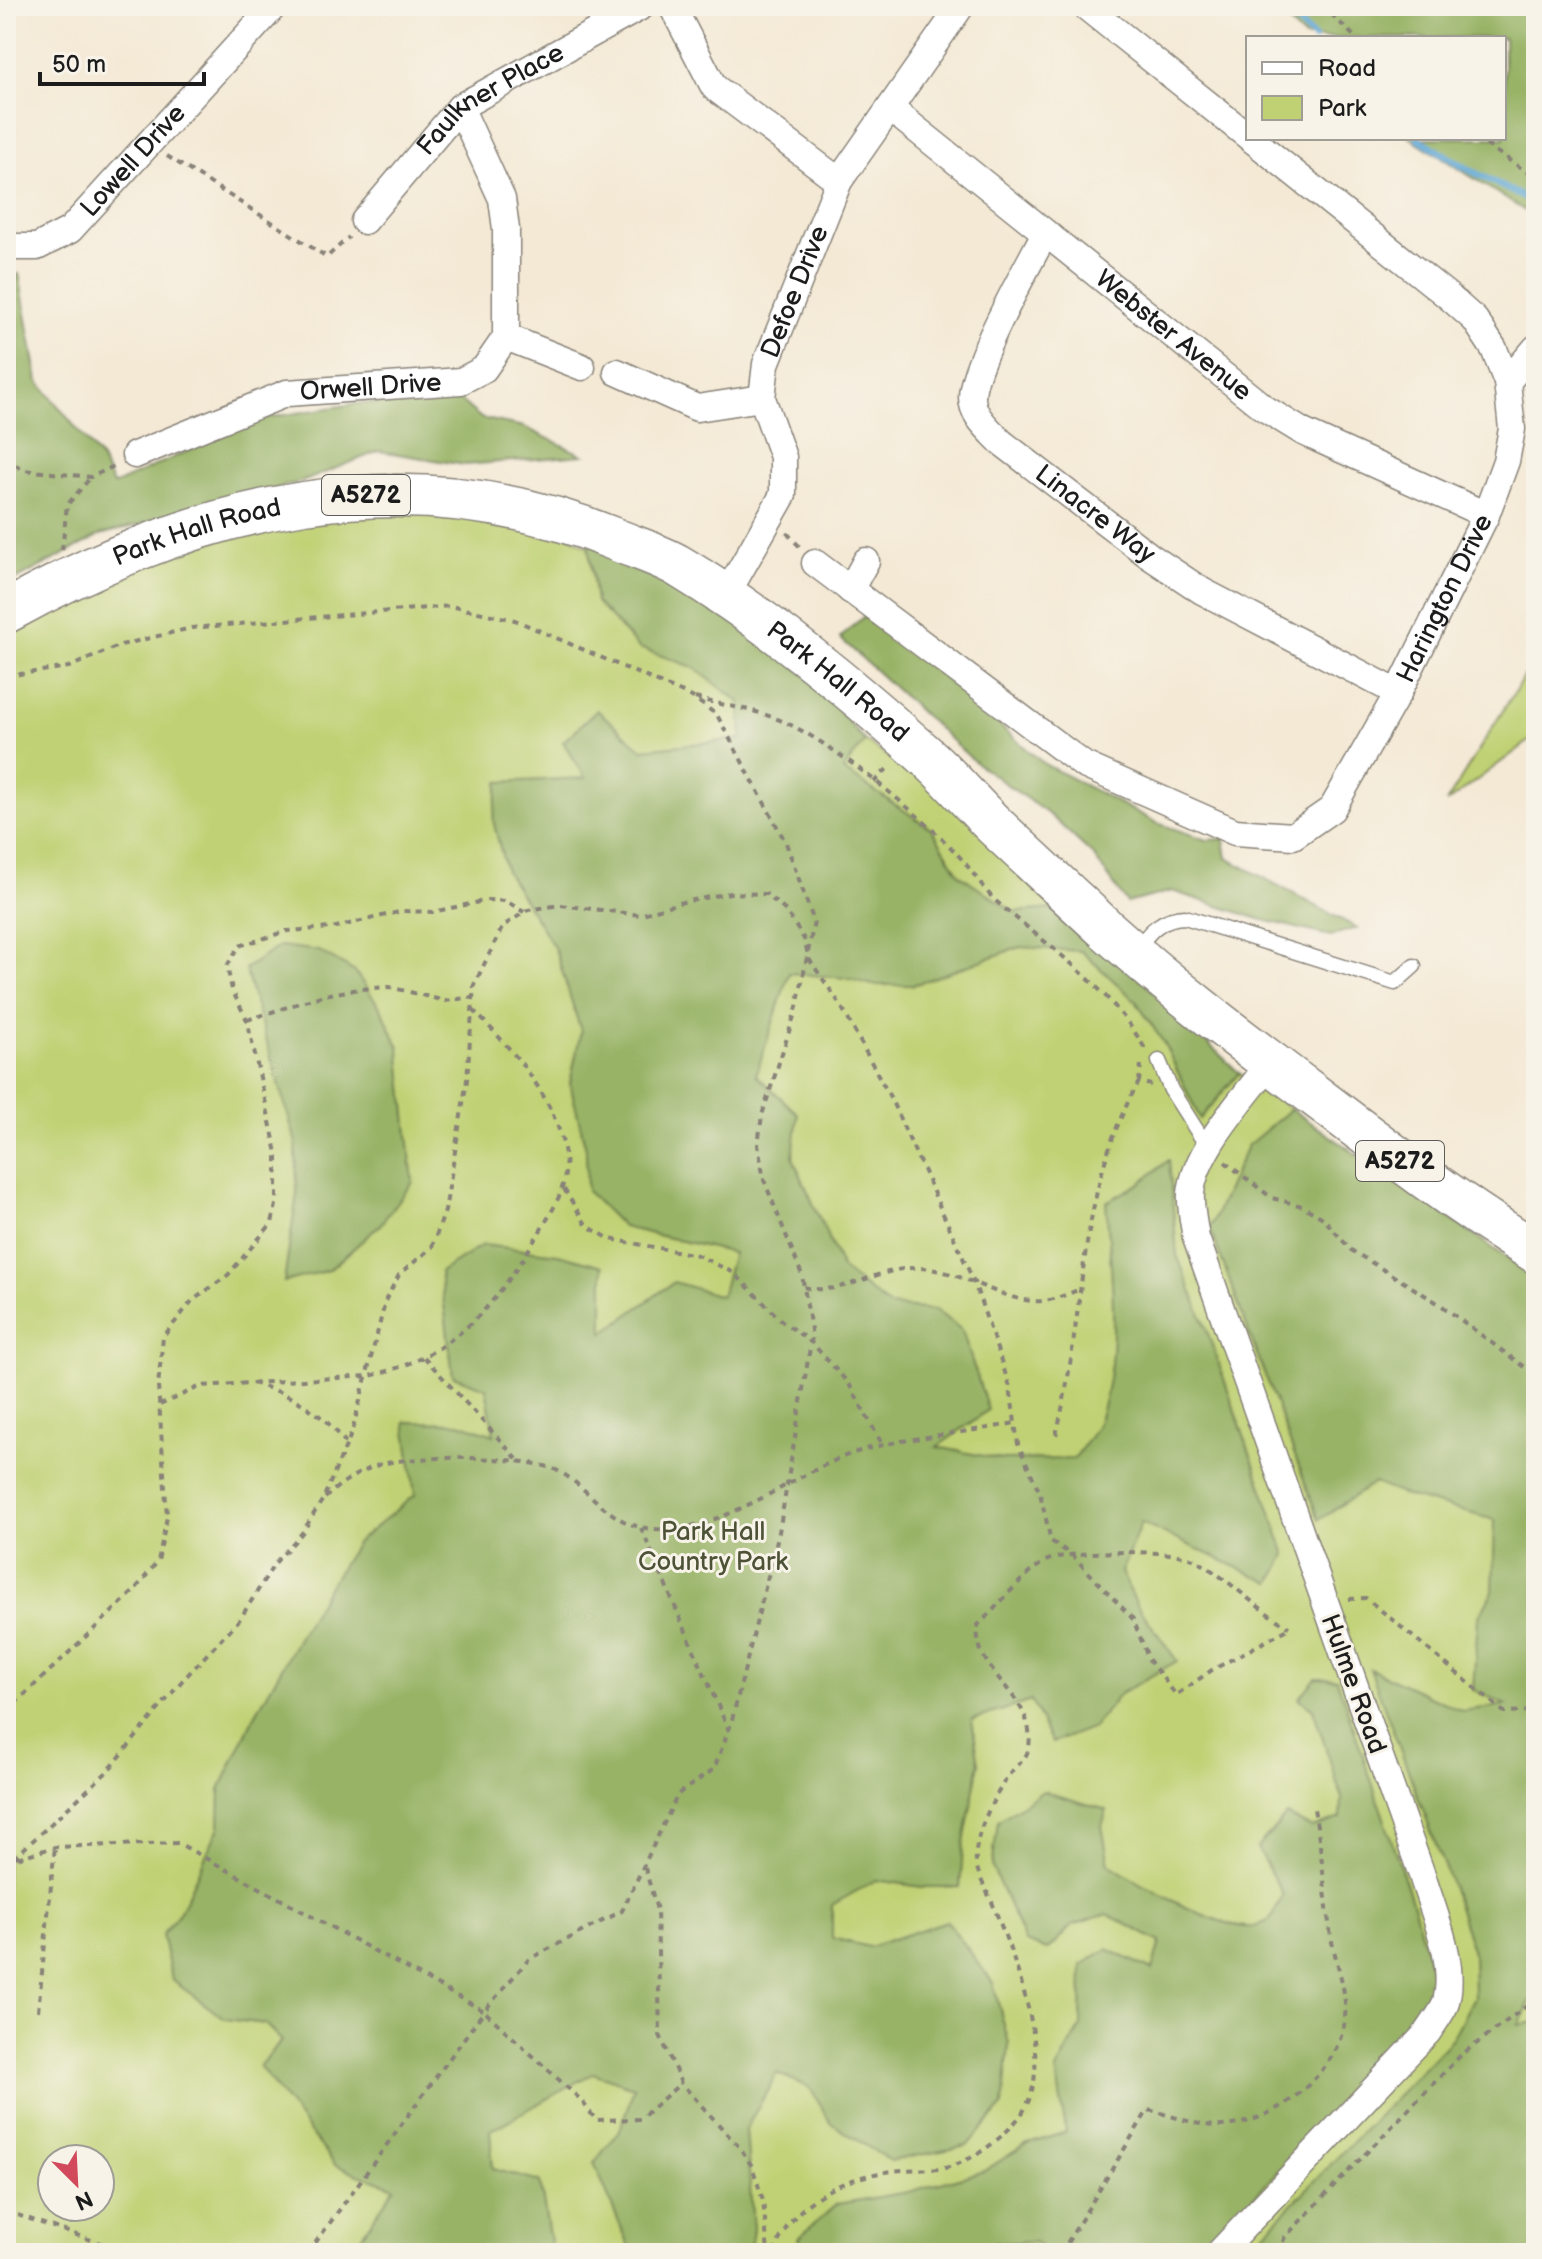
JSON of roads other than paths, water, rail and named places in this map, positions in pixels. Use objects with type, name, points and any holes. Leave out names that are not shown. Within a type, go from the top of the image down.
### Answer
[{"type":"main road","name":"Park Hall Road","points":[[6,612],[69,579],[142,548],[210,525],[295,504],[359,495],[441,495],[544,512],[676,565],[796,646],[907,739],[1135,955],[1185,998],[1418,1175],[1536,1252]]},
{"type":"street","name":"Lowell Drive","points":[[6,247],[37,247],[70,230],[274,6]]},
{"type":"street","name":"Faulkner Place","points":[[364,221],[460,107],[642,6]]},
{"type":"street","points":[[672,6],[714,87],[839,181]]},
{"type":"street","name":"Defoe Drive","points":[[725,597],[783,495],[783,457],[762,398],[766,364],[839,181],[961,6]]},
{"type":"street","name":"Harington Drive","points":[[1085,6],[1246,136]]},
{"type":"street","points":[[460,107],[502,199],[506,229],[506,337],[582,367]]},
{"type":"street","name":"Webster Avenue","points":[[891,109],[1264,408],[1303,432],[1486,515]]},
{"type":"street","name":"Harington Drive","points":[[815,563],[1084,765],[1206,823],[1235,832],[1293,836],[1332,809],[1398,693],[1486,515],[1502,475],[1512,429],[1507,382],[1494,349],[1475,320],[1251,140]]},
{"type":"street","name":"Linacre Way","points":[[1045,233],[992,338],[973,386],[972,398],[981,422],[1045,476],[1189,583],[1398,693]]},
{"type":"street","name":"Orwell Drive","points":[[135,455],[287,393],[461,381],[484,369],[506,337]]},
{"type":"street","points":[[1507,382],[1536,348]]},
{"type":"street","points":[[617,372],[697,408],[762,398]]},
{"type":"street","points":[[850,590],[866,561]]},
{"type":"street","name":"Hulme Road","points":[[1219,2253],[1428,2032],[1445,2005],[1448,1981],[1445,1954],[1426,1888],[1196,1238],[1191,1193],[1208,1148],[1271,1062]]},
{"type":"lane","points":[[1135,955],[1151,931],[1174,917],[1185,917],[1395,983],[1414,966]]},
{"type":"lane","points":[[1159,1061],[1171,1090],[1208,1148]]},
{"type":"waterway","points":[[1281,6],[1312,36]]},
{"type":"waterway","points":[[1421,140],[1464,167],[1536,204]]},
{"type":"park label","name":"Park Hall Country Park","points":[[713,1547]]}]
